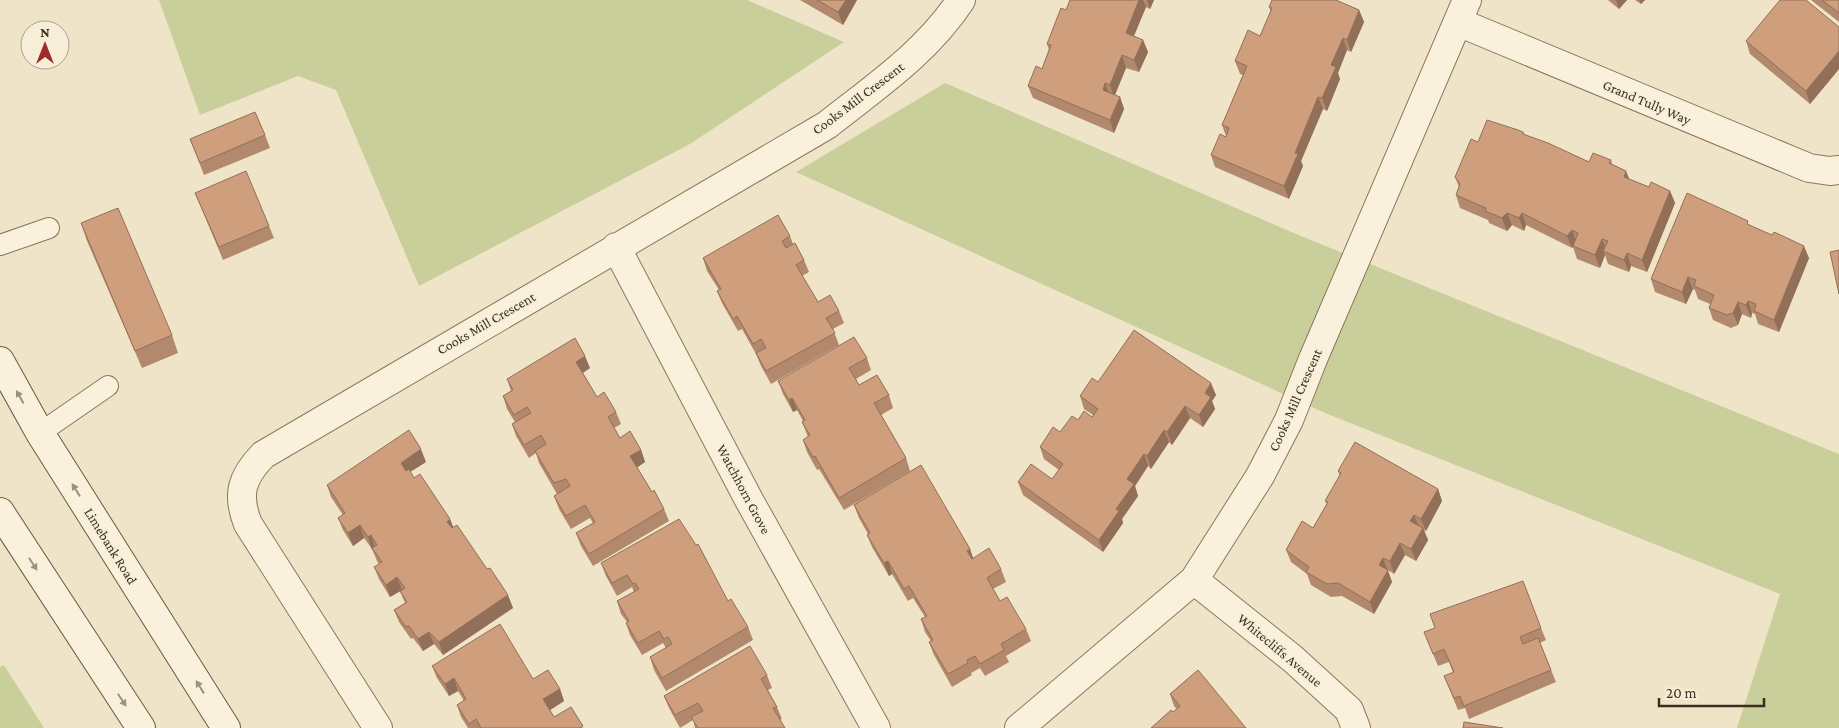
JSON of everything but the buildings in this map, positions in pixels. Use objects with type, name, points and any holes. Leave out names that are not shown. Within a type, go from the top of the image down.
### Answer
[{"type":"street","name":"Cooks Mill Crescent","points":[[378,728],[248,524],[244,514],[242,482],[250,468],[263,455],[827,125],[912,58],[953,13],[961,0]]},
{"type":"street","name":"Cooks Mill Crescent","points":[[1020,728],[1194,580],[1260,476],[1289,420],[1313,359],[1462,11]]},
{"type":"street","name":"Grand Tully Way","points":[[1462,11],[1809,168],[1830,171],[1839,170]]},
{"type":"street","name":"Watchhorn Grove","points":[[616,247],[749,500],[876,728]]},
{"type":"street","name":"Limebank Road","points":[[0,361],[40,433],[226,728]]},
{"type":"street","points":[[0,512],[141,728]]},
{"type":"street","name":"Whitecliffs Avenue","points":[[1194,580],[1293,659],[1349,710],[1356,728]]},
{"type":"lane","points":[[0,245],[49,228]]},
{"type":"lane","points":[[40,433],[108,386]]},
{"type":"green space","points":[[159,0],[747,0],[844,42],[690,144],[419,286],[336,90],[298,76],[200,115]]},
{"type":"green space","points":[[945,83],[1301,236],[1839,454],[1839,728],[1737,728],[1780,594],[1325,413],[796,172]]},
{"type":"green space","points":[[4,665],[44,728],[0,728],[0,667]]}]
